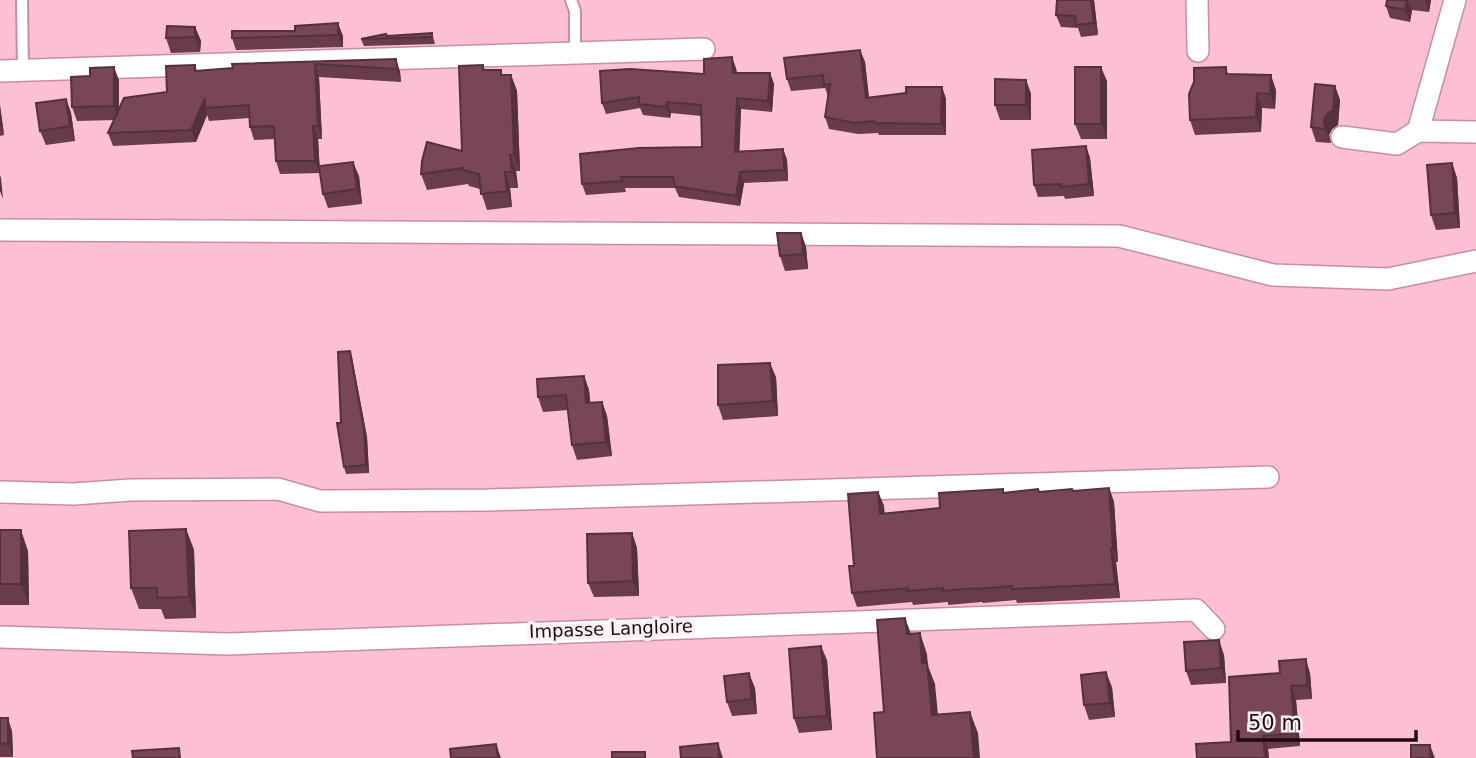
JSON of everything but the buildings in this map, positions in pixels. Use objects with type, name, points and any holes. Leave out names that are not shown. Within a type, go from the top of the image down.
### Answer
[{"type":"street","points":[[1197,0],[1199,51]]},
{"type":"street","points":[[1418,131],[1455,0]]},
{"type":"street","points":[[0,71],[704,49]]},
{"type":"street","points":[[1342,137],[1397,144],[1418,131],[1476,132]]},
{"type":"street","points":[[0,230],[1119,236],[1273,275],[1388,279],[1476,261]]},
{"type":"street","points":[[0,492],[74,494],[130,490],[278,489],[320,501],[443,501],[1268,477]]},
{"type":"street","name":"Impasse Langloire","points":[[0,637],[227,644],[1196,610],[1214,629]]},
{"type":"lane","points":[[22,0],[23,70]]},
{"type":"lane","points":[[570,0],[575,12],[575,53]]}]
